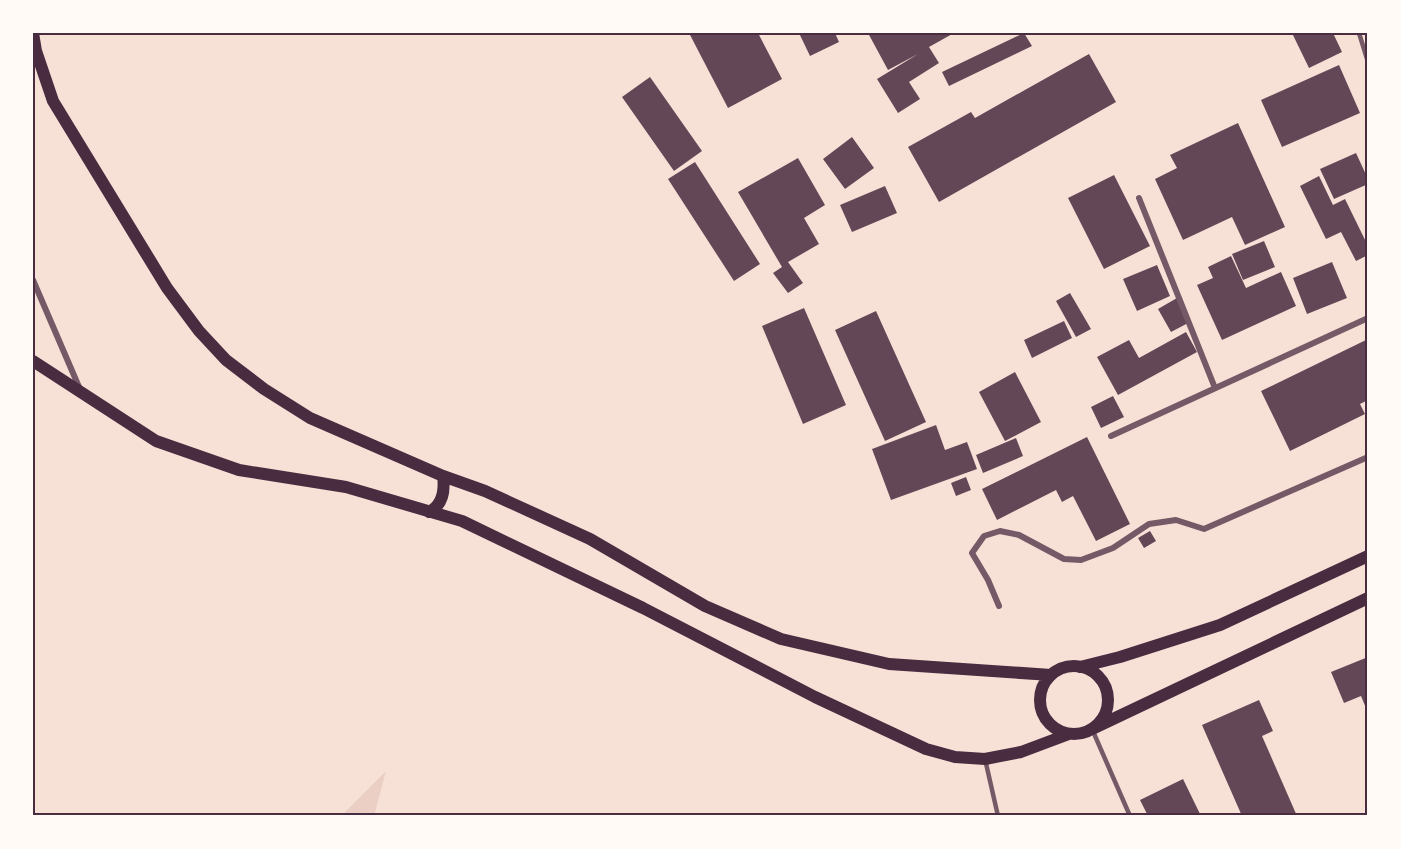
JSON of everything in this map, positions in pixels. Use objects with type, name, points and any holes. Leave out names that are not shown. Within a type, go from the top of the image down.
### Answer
[{"type":"main road","points":[[33,33],[36,51],[53,101],[167,288],[199,331],[226,360],[264,389],[310,418],[443,476],[485,491],[590,539],[705,606],[781,639],[889,664],[1051,675]]},
{"type":"main road","points":[[33,362],[156,441],[239,470],[346,487],[462,521],[527,551],[888,733],[926,749],[956,757],[985,759],[1021,752],[1069,734],[1092,729],[1368,598]]},
{"type":"main road","points":[[429,512],[436,508],[443,495],[443,476]]},
{"type":"main road","points":[[1069,734],[1048,723],[1041,709],[1040,698],[1043,686],[1051,675],[1068,667],[1080,667],[1120,657],[1220,625],[1368,556]]},
{"type":"main road","points":[[1080,667],[1091,670],[1100,678],[1108,697],[1107,709],[1102,720],[1092,729]]},
{"type":"street","points":[[1139,198],[1215,388]]},
{"type":"street","points":[[33,280],[81,394]]},
{"type":"street","points":[[1111,436],[1368,318]]},
{"type":"street","points":[[999,606],[988,580],[972,553],[984,536],[1000,531],[1019,535],[1064,559],[1081,560],[1113,548],[1149,524],[1176,520],[1204,529],[1368,457]]},
{"type":"lane","points":[[1359,33],[1368,62]]},
{"type":"lane","points":[[1092,729],[1130,816]]},
{"type":"lane","points":[[985,759],[998,816]]},
{"type":"shaded area","points":[[386,771],[374,816],[341,816]]},
{"type":"building","points":[[689,33],[758,33],[782,79],[728,108]]},
{"type":"building","points":[[799,33],[835,33],[839,42],[810,56]]},
{"type":"building","points":[[868,33],[954,33],[929,47],[939,63],[909,82],[920,99],[898,113],[877,79],[918,54],[888,70]]},
{"type":"building","points":[[1024,33],[1032,46],[949,86],[942,72]]},
{"type":"building","points":[[1292,33],[1333,33],[1342,52],[1309,68]]},
{"type":"building","points":[[1089,54],[1116,102],[939,202],[908,147],[971,112],[975,118]]},
{"type":"building","points":[[1339,65],[1360,113],[1282,147],[1261,100]]},
{"type":"building","points":[[650,77],[702,151],[674,171],[622,97]]},
{"type":"building","points":[[1238,123],[1285,227],[1245,245],[1232,217],[1183,240],[1155,179],[1177,168],[1170,155]]},
{"type":"building","points":[[852,137],[874,168],[845,189],[823,159]]},
{"type":"building","points":[[1356,153],[1368,179],[1368,184],[1334,199],[1320,169]]},
{"type":"building","points":[[798,158],[825,205],[804,218],[819,244],[788,262],[803,283],[788,293],[773,273],[782,267],[738,192]]},
{"type":"building","points":[[695,162],[760,264],[734,281],[668,179]]},
{"type":"building","points":[[1114,175],[1150,246],[1104,269],[1068,198]]},
{"type":"building","points":[[1319,176],[1333,205],[1345,199],[1368,246],[1368,255],[1356,261],[1341,232],[1326,239],[1300,186]]},
{"type":"building","points":[[885,186],[897,213],[852,232],[840,205]]},
{"type":"building","points":[[1264,241],[1275,267],[1243,280],[1232,254]]},
{"type":"building","points":[[1231,256],[1246,288],[1281,272],[1296,306],[1222,340],[1197,285],[1213,278],[1208,267]]},
{"type":"building","points":[[1332,262],[1347,298],[1307,314],[1293,278]]},
{"type":"building","points":[[1157,265],[1170,296],[1137,311],[1123,279]]},
{"type":"building","points":[[1070,293],[1091,329],[1076,337],[1056,301]]},
{"type":"building","points":[[1177,298],[1190,322],[1171,332],[1158,309]]},
{"type":"building","points":[[804,308],[846,405],[803,424],[762,326]]},
{"type":"building","points":[[876,311],[926,422],[885,441],[835,330]]},
{"type":"building","points":[[1064,321],[1072,338],[1032,358],[1024,340]]},
{"type":"building","points":[[1186,332],[1197,352],[1118,395],[1097,357],[1129,340],[1139,358]]},
{"type":"building","points":[[1368,339],[1368,400],[1360,404],[1365,414],[1290,451],[1261,391]]},
{"type":"building","points":[[1015,372],[1041,422],[1005,441],[979,392]]},
{"type":"building","points":[[1113,396],[1124,417],[1101,428],[1091,407]]},
{"type":"building","points":[[936,425],[945,450],[967,442],[977,469],[891,500],[872,449]]},
{"type":"building","points":[[1087,437],[1130,524],[1096,541],[1073,496],[1062,502],[1056,490],[997,520],[982,489]]},
{"type":"building","points":[[1016,438],[1023,456],[983,473],[976,455]]},
{"type":"building","points":[[966,477],[971,490],[956,496],[951,483]]},
{"type":"building","points":[[1150,531],[1156,541],[1144,548],[1138,538]]},
{"type":"building","points":[[1368,657],[1368,713],[1361,696],[1344,703],[1331,672]]},
{"type":"building","points":[[1259,700],[1273,731],[1262,736],[1297,816],[1242,816],[1202,725]]},
{"type":"building","points":[[1183,779],[1201,816],[1148,816],[1140,800]]}]
